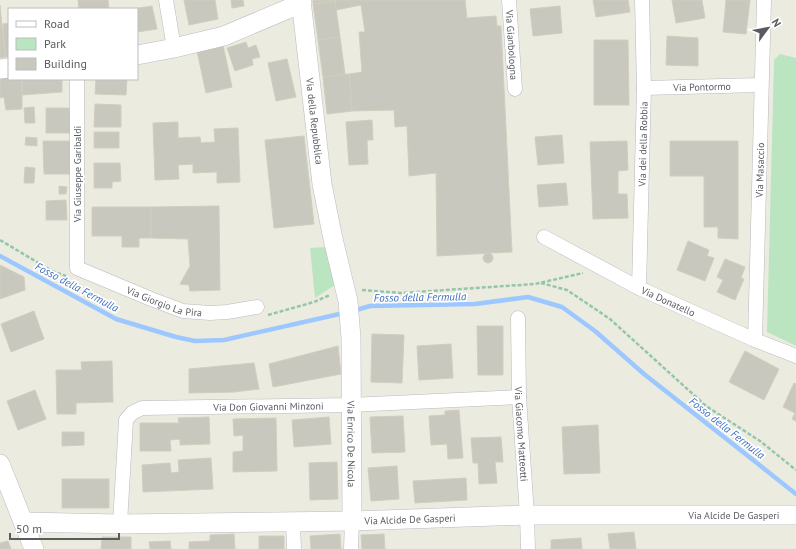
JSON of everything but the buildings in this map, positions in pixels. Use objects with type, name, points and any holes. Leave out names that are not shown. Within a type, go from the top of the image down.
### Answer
[{"type":"street","points":[[166,0],[174,48]]},
{"type":"street","name":"Via Gianbologna","points":[[509,0],[515,89]]},
{"type":"street","name":"Via dei della Robbia","points":[[639,288],[644,88],[642,0]]},
{"type":"street","name":"Via Masaccio","points":[[755,340],[764,0]]},
{"type":"street","name":"Via della Repubblica","points":[[138,55],[224,36],[302,2],[322,184],[345,289]]},
{"type":"street","name":"Via Giuseppe Garibaldi","points":[[77,80],[77,268]]},
{"type":"street","name":"Via Pontormo","points":[[644,88],[761,85]]},
{"type":"street","name":"Via Donatello","points":[[544,237],[639,288],[755,340],[796,356]]},
{"type":"street","name":"Via Giorgio La Pira","points":[[77,268],[157,302],[183,311],[210,313],[227,312],[257,306]]},
{"type":"street","name":"Via Enrico De Nicola","points":[[345,289],[348,301],[351,338],[351,549]]},
{"type":"street","name":"Via Giacomo Matteotti","points":[[518,318],[519,397],[528,549]]},
{"type":"street","name":"Via Don Giovanni Minzoni","points":[[120,524],[126,420],[132,412],[142,408],[350,405],[519,397]]},
{"type":"street","points":[[0,464],[34,549]]},
{"type":"street","name":"Via Alcide De Gasperi","points":[[23,522],[120,524],[352,521],[527,515],[796,515]]},
{"type":"street","points":[[293,522],[294,549]]},
{"type":"path","points":[[345,289],[401,294],[541,282],[589,272]]},
{"type":"path","points":[[541,282],[567,290],[610,319],[706,406],[760,440],[796,470]]},
{"type":"green space","points":[[780,54],[796,58],[796,346],[767,332],[774,60]]},
{"type":"green space","points":[[326,247],[335,285],[315,298],[310,248]]},
{"type":"waterway","name":"Fosso della Fermulla","points":[[0,256],[116,319],[176,337],[195,341],[224,340],[344,313]]},
{"type":"waterway","name":"Fosso della Fermulla","points":[[353,311],[370,306],[475,304],[528,297],[562,307],[595,331],[644,374],[796,494]]}]
